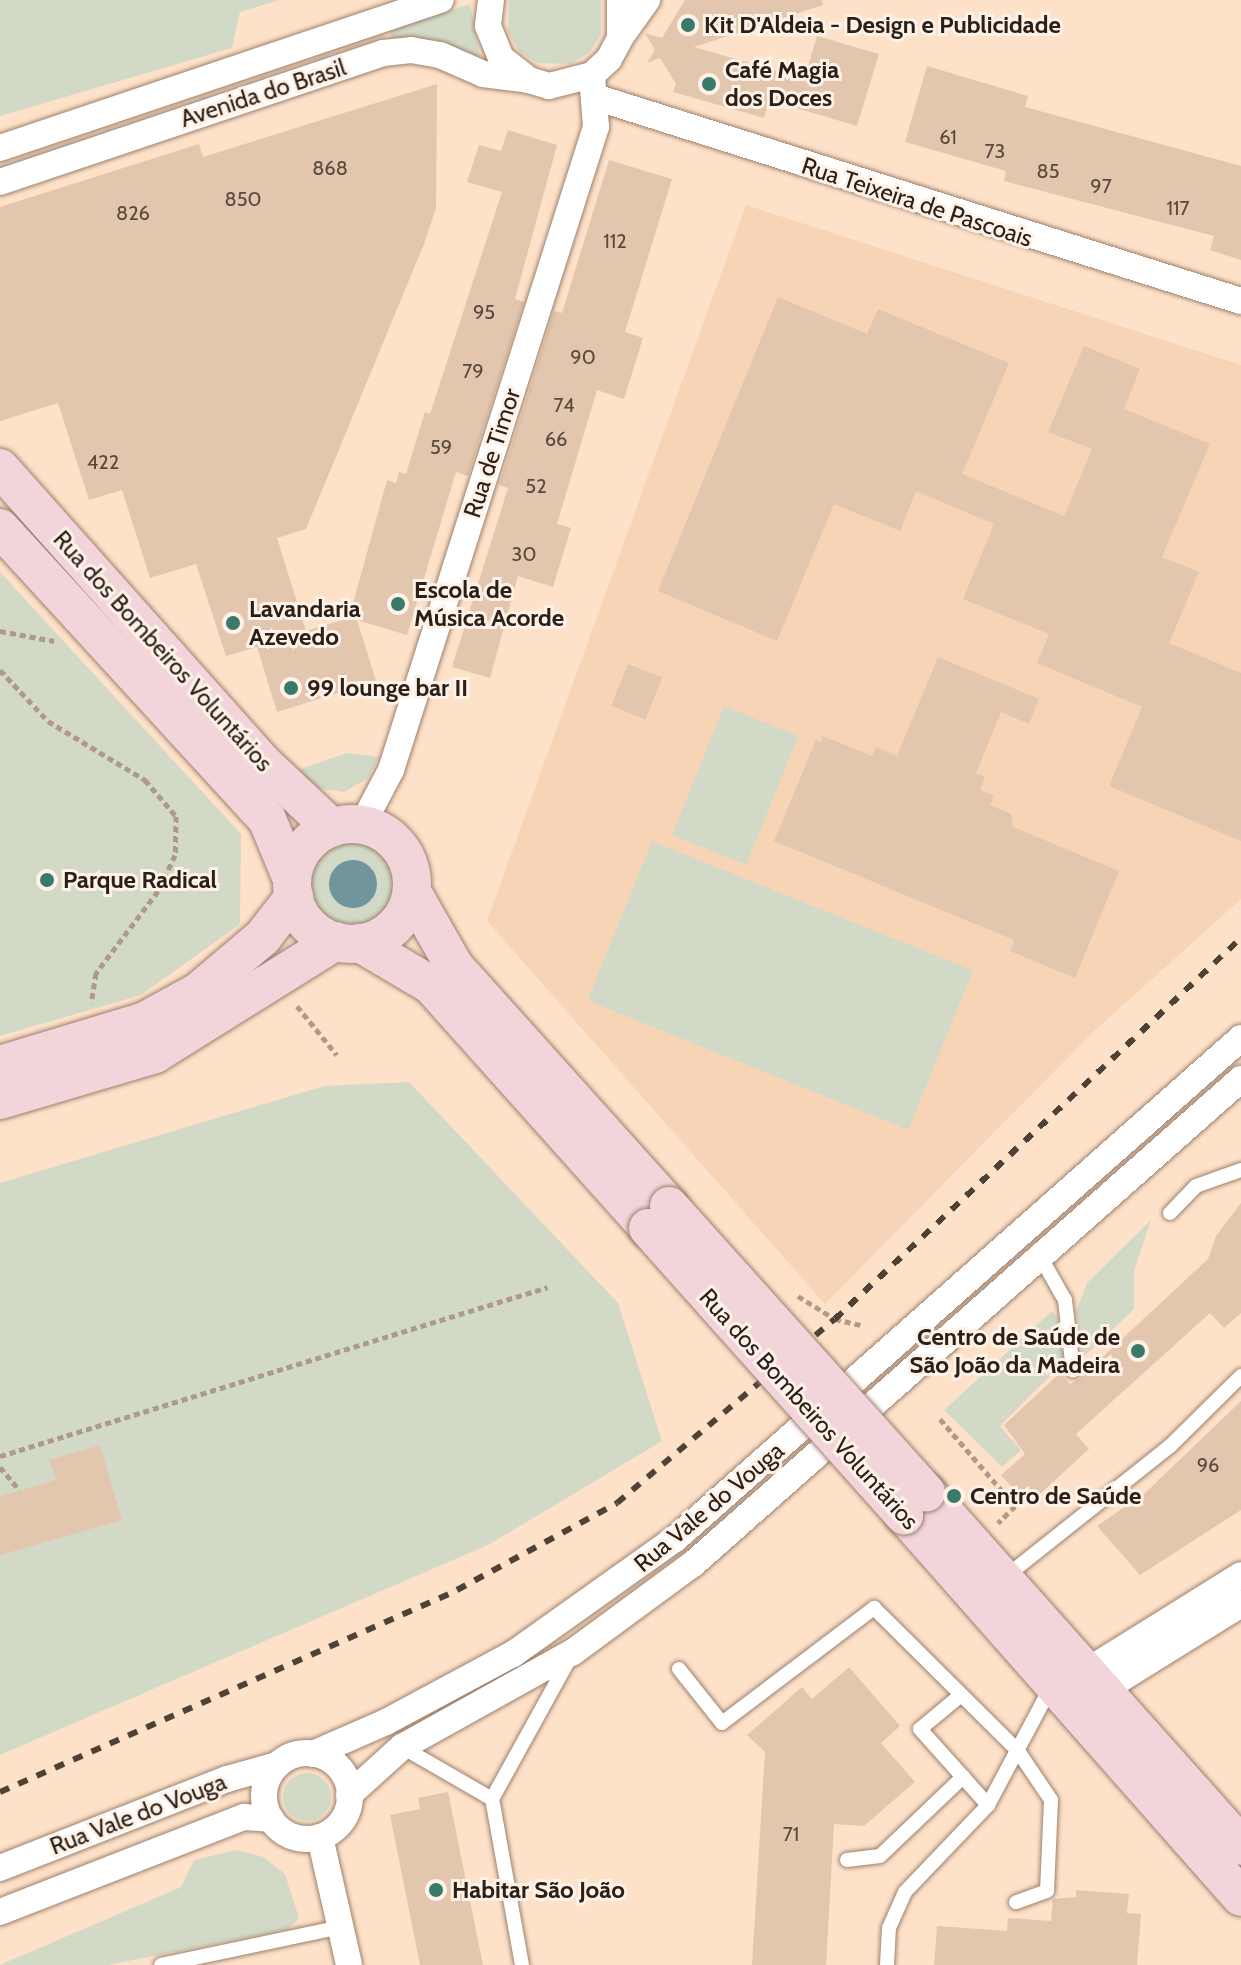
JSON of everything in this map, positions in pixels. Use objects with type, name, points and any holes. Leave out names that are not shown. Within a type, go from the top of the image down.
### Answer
[{"type":"street","name":"Avenida do Brasil","points":[[0,148],[441,0]]},
{"type":"street","points":[[491,0],[493,43],[513,71],[529,80]]},
{"type":"street","points":[[620,0],[620,38]]},
{"type":"street","points":[[593,86],[620,38],[647,0]]},
{"type":"street","name":"Avenida do Brasil","points":[[0,182],[383,53],[411,50],[440,55],[483,74],[593,86]]},
{"type":"street","name":"Rua Teixeira de Pascoais","points":[[593,86],[1241,301]]},
{"type":"street","name":"Rua de Timor","points":[[347,826],[391,770],[596,127],[593,86]]},
{"type":"street","name":"Rua dos Bombeiros Voluntários","points":[[0,468],[264,764],[347,826],[379,830],[400,849],[412,873],[412,892],[454,966],[658,1217]]},
{"type":"street","name":"Rua dos Bombeiros Voluntários","points":[[0,528],[267,819],[308,925],[431,985],[658,1217],[915,1504],[1081,1682],[1241,1846]]},
{"type":"street","points":[[0,1065],[145,1021],[198,992],[277,923],[293,888],[305,847],[347,826]]},
{"type":"street","points":[[0,1100],[155,1054],[348,942],[395,926],[412,892]]},
{"type":"street","name":"Rua Vale do Vouga","points":[[0,1868],[227,1779],[277,1765],[300,1754],[313,1754],[386,1722],[513,1654],[675,1539],[1241,1038]]},
{"type":"street","name":"Rua Vale do Vouga","points":[[320,1837],[338,1825],[349,1795],[402,1747],[573,1652],[693,1564],[1241,1079]]},
{"type":"street","name":"Rua dos Bombeiros Voluntários","points":[[915,1504],[1003,1579],[1241,1897]]},
{"type":"street","points":[[1081,1682],[1241,1575]]},
{"type":"street","points":[[1081,1682],[1241,1604]]},
{"type":"street","points":[[313,1754],[336,1765],[349,1795]]},
{"type":"street","name":"Rua Vale do Vouga","points":[[0,1912],[244,1817],[271,1819],[265,1787],[277,1765]]},
{"type":"street","points":[[271,1819],[298,1838],[320,1837],[349,1965]]},
{"type":"lane","points":[[1170,1213],[1196,1186],[1241,1170]]},
{"type":"lane","points":[[1041,1258],[1065,1300],[1073,1371]]},
{"type":"lane","points":[[1003,1579],[1170,1446],[1241,1376]]},
{"type":"lane","points":[[679,1669],[722,1723],[874,1608],[1018,1751],[1051,1800],[1047,1891],[1016,1902]]},
{"type":"lane","points":[[522,1965],[492,1799],[573,1652]]},
{"type":"lane","points":[[887,1965],[889,1928],[905,1892],[988,1805],[1018,1751],[1081,1682]]},
{"type":"lane","points":[[961,1695],[920,1729],[988,1805]]},
{"type":"lane","points":[[402,1747],[492,1799]]},
{"type":"lane","points":[[847,1860],[880,1856],[963,1777]]},
{"type":"lane","points":[[161,1965],[342,1927]]},
{"type":"path","points":[[0,631],[60,642]]},
{"type":"path","points":[[0,670],[48,721],[145,780],[176,816],[175,855],[158,891],[96,973],[89,1019]]},
{"type":"path","points":[[293,1001],[337,1055]]},
{"type":"path","points":[[0,1456],[548,1287]]},
{"type":"path","points":[[788,1294],[801,1296],[835,1319],[861,1325]]},
{"type":"path","points":[[940,1419],[1015,1506]]},
{"type":"path","points":[[0,1467],[19,1490]]},
{"type":"shaded area","points":[[746,205],[1241,365],[1241,899],[1093,1032],[825,1304],[487,921]]},
{"type":"green space","points":[[0,0],[279,0],[240,12],[232,48],[0,116]]},
{"type":"green space","points":[[509,0],[601,0],[601,35],[589,53],[570,64],[537,63],[519,51],[508,32]]},
{"type":"green space","points":[[470,4],[480,57],[414,37],[392,38],[389,29]]},
{"type":"green space","points":[[0,572],[241,834],[240,924],[141,995],[0,1036]]},
{"type":"green space","points":[[724,706],[798,736],[746,865],[672,835]]},
{"type":"green space","points":[[347,753],[379,757],[367,779],[344,792],[310,787],[294,771]]},
{"type":"green space","points":[[353,837],[371,841],[386,851],[396,866],[400,884],[396,902],[386,917],[371,927],[353,931],[335,927],[320,917],[310,902],[306,884],[310,866],[320,851],[335,841]]},
{"type":"green space","points":[[652,841],[973,971],[908,1130],[588,1000]]},
{"type":"green space","points":[[409,1082],[618,1303],[662,1441],[488,1545],[0,1755],[0,1183],[324,1086]]},
{"type":"green space","points":[[1151,1220],[1134,1271],[1134,1309],[1082,1358],[1076,1311],[1087,1283]]},
{"type":"green space","points":[[1052,1311],[1058,1319],[1064,1362],[1000,1426],[1021,1450],[1002,1467],[944,1410]]},
{"type":"green space","points":[[307,1773],[324,1780],[331,1797],[324,1814],[307,1821],[290,1814],[283,1797],[290,1780]]},
{"type":"green space","points":[[237,1850],[263,1857],[285,1874],[299,1918],[289,1929],[108,1965],[0,1965],[181,1887],[194,1860]]},
{"type":"water","points":[[353,860],[370,867],[377,884],[370,901],[353,908],[336,901],[329,884],[336,867]]},
{"type":"building","points":[[685,0],[822,0],[823,5],[694,47],[804,79],[817,36],[879,54],[857,126],[769,100],[764,118],[673,92],[676,84],[660,58],[647,63],[655,50],[645,33],[662,38]]},
{"type":"building","points":[[927,66],[1028,96],[1025,107],[1241,166],[1241,260],[1210,250],[1214,236],[1004,181],[1006,171],[905,142]]},
{"type":"building","points":[[437,84],[436,208],[424,244],[306,529],[277,538],[306,631],[349,618],[387,480],[396,483],[399,472],[406,474],[425,412],[430,414],[502,192],[467,182],[479,145],[501,151],[508,130],[557,145],[515,299],[524,302],[468,476],[456,472],[407,635],[357,620],[376,681],[277,712],[257,647],[226,656],[196,564],[150,578],[122,490],[89,500],[58,403],[0,421],[0,207],[199,144],[203,157]]},
{"type":"building","points":[[609,160],[672,179],[625,332],[643,338],[624,399],[597,390],[557,524],[571,528],[553,587],[518,576],[490,678],[452,667],[508,488],[499,485],[554,311],[562,313]]},
{"type":"building","points":[[778,297],[867,334],[878,309],[1009,363],[962,474],[1064,516],[1092,449],[1048,432],[1084,346],[1140,369],[1124,409],[1210,444],[1162,557],[1199,572],[1169,643],[1241,673],[1241,841],[1109,786],[1142,707],[1037,663],[1049,634],[963,599],[994,524],[916,491],[900,531],[834,504],[777,641],[658,591]]},
{"type":"building","points":[[938,657],[1039,699],[1029,724],[1001,712],[976,773],[985,777],[980,790],[994,796],[990,805],[1011,814],[1013,827],[1119,871],[1075,978],[1010,951],[1014,940],[774,841],[816,740],[821,742],[823,736],[872,756],[876,747],[897,756]]},
{"type":"building","points":[[628,664],[662,678],[645,720],[611,706]]},
{"type":"building","name":"Centro de Saúde de São João da Madeira","points":[[1241,1203],[1241,1313],[1224,1328],[1210,1313],[1076,1434],[1089,1449],[1028,1505],[1001,1475],[1025,1454],[1004,1425],[1060,1373],[1070,1384],[1080,1378],[1208,1259],[1216,1236]]},
{"type":"building","points":[[1241,1401],[1241,1510],[1140,1575],[1097,1526],[1145,1493]]},
{"type":"building","points":[[100,1445],[122,1520],[0,1555],[0,1496],[56,1480],[49,1460]]},
{"type":"building","points":[[849,1667],[900,1726],[881,1743],[915,1782],[864,1826],[834,1824],[826,1965],[752,1965],[765,1752],[747,1735],[802,1687],[812,1699]]},
{"type":"building","name":"Habitar São João","points":[[448,1792],[483,1965],[420,1965],[390,1815],[420,1809],[418,1798]]},
{"type":"building","points":[[1076,1890],[1129,1894],[1127,1913],[1141,1914],[1137,1965],[934,1965],[937,1926],[1007,1931],[1008,1918],[1051,1921],[1053,1899],[1076,1897]]},
{"type":"railway","points":[[0,1792],[457,1590],[617,1503],[835,1319],[1241,938]]},
{"type":"place","name":"Kit D'Aldeia - Design e Publicidade","points":[[688,25]]},
{"type":"place","name":"Café Magia dos Doces","points":[[709,84]]},
{"type":"place","name":"Escola de Música Acorde","points":[[398,604]]},
{"type":"place","name":"Lavandaria Azevedo","points":[[233,623]]},
{"type":"place","name":"99 lounge bar II","points":[[291,688]]},
{"type":"place","name":"Parque Radical","points":[[47,880]]},
{"type":"place","name":"Centro de Saúde de São João da Madeira","points":[[1138,1351]]},
{"type":"place","name":"Centro de Saúde","points":[[954,1496]]},
{"type":"place","name":"Habitar São João","points":[[436,1890]]}]
